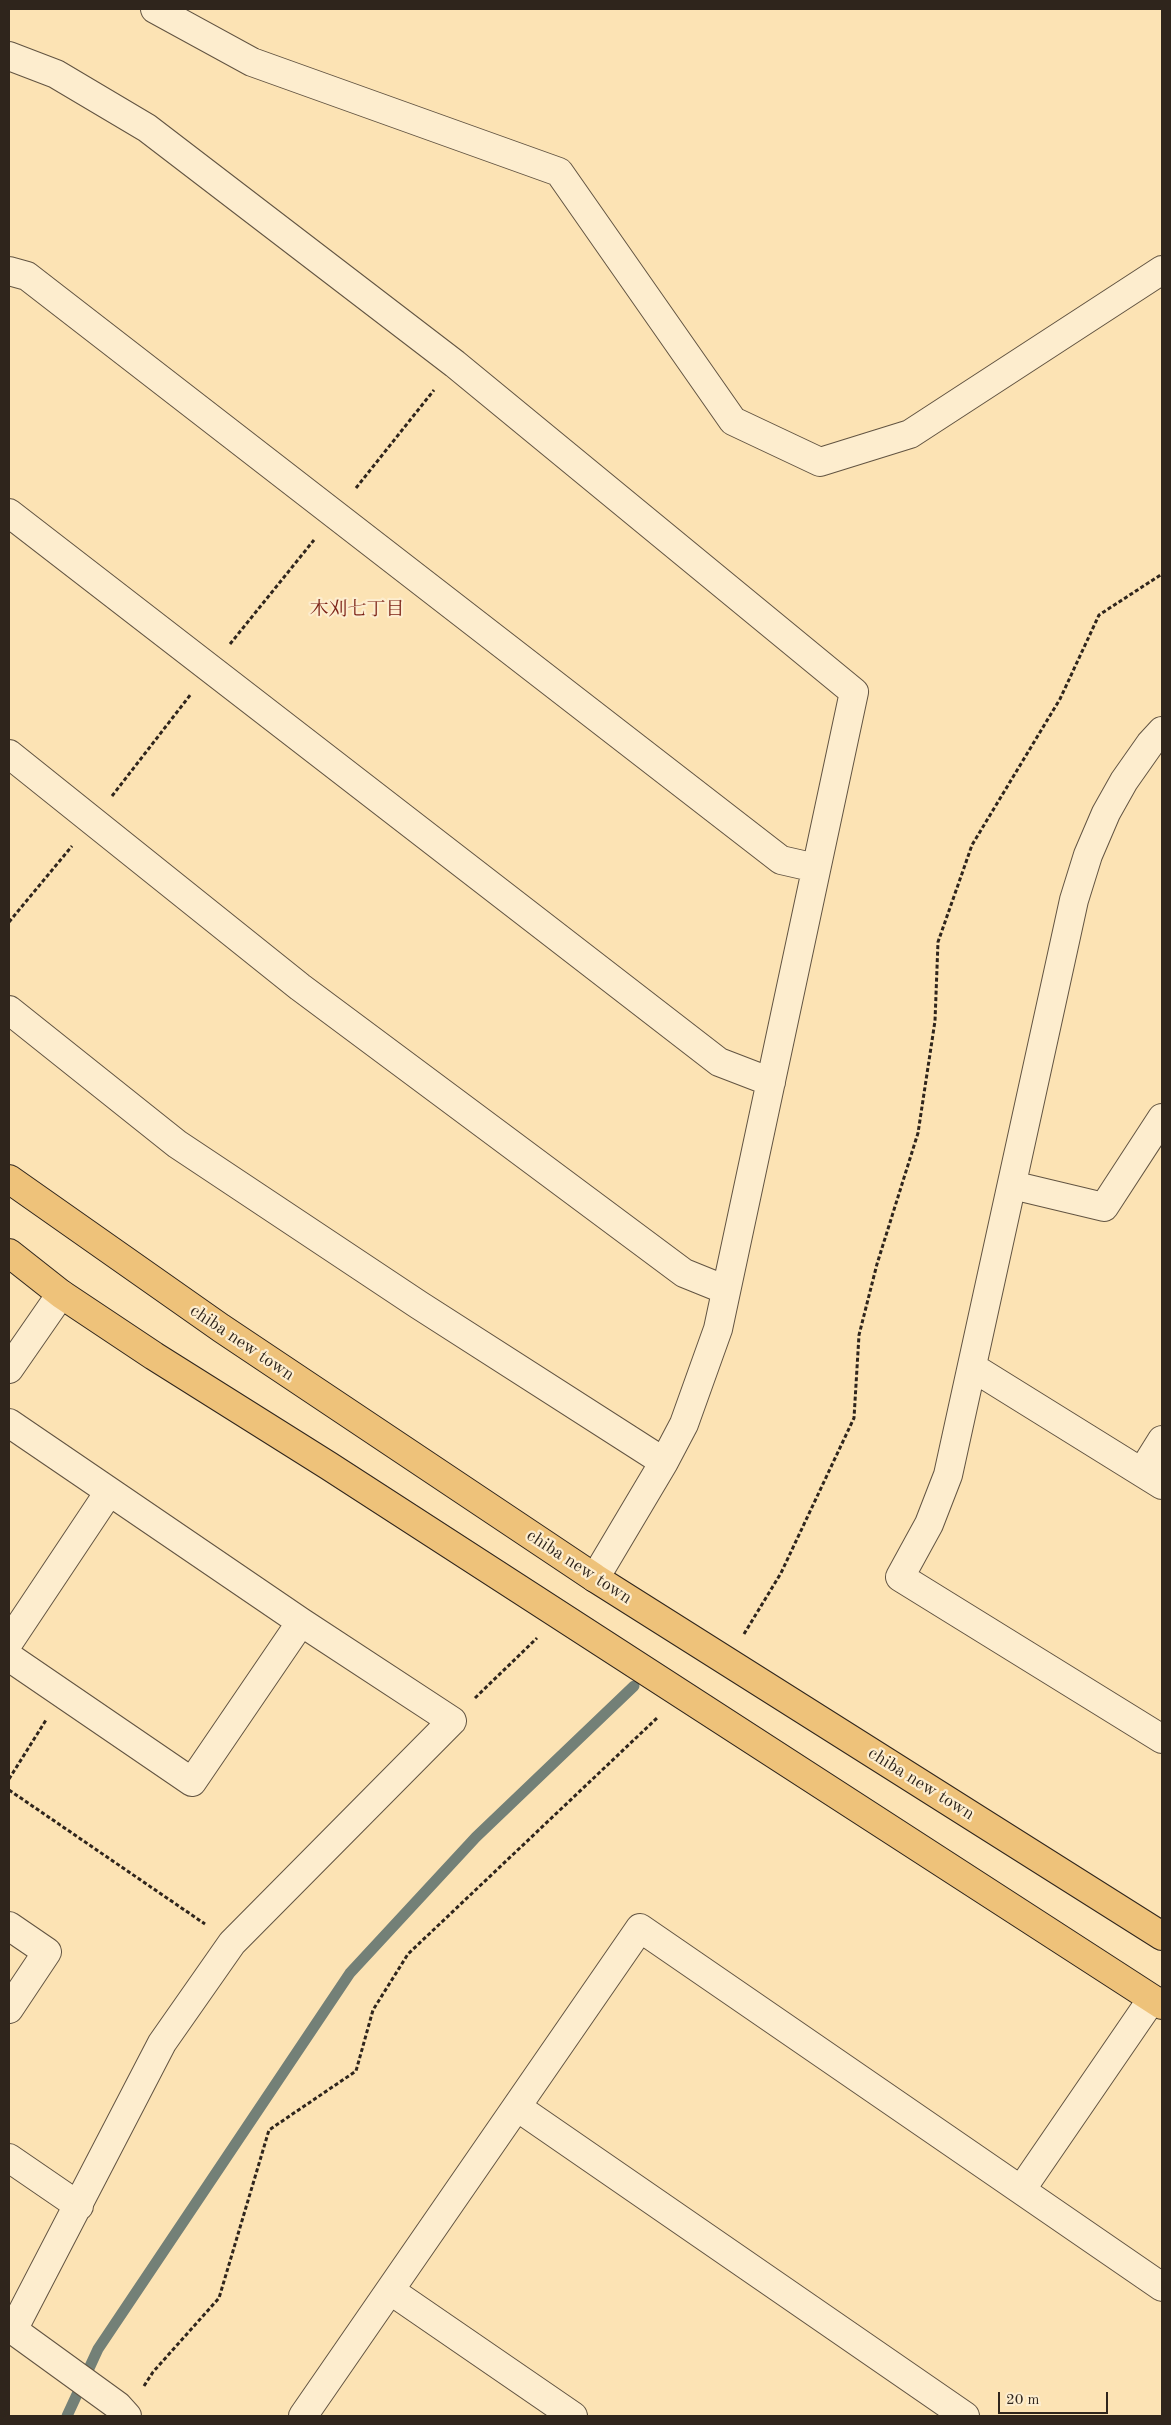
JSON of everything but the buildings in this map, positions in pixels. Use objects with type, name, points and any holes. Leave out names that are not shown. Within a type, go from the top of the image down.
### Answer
[{"type":"main road","name":"chiba new town","points":[[9,1179],[220,1328],[595,1578],[1162,1936]]},
{"type":"main road","points":[[9,1253],[61,1294],[1157,2002]]},
{"type":"street","points":[[155,9],[252,62],[560,172],[733,421],[820,462],[910,434],[1162,270]]},
{"type":"street","points":[[9,56],[56,74],[147,128],[454,364],[854,692],[718,1329],[684,1424],[664,1462],[595,1578]]},
{"type":"street","points":[[9,271],[27,276],[35,282],[781,860],[816,868]]},
{"type":"street","points":[[9,514],[719,1062],[771,1082]]},
{"type":"street","points":[[1162,731],[1150,744],[1124,781],[1106,813],[1088,854],[1074,900],[948,1475],[929,1524],[900,1577],[1162,1739]]},
{"type":"street","points":[[9,754],[308,994],[684,1273],[726,1290]]},
{"type":"street","points":[[9,1010],[177,1144],[419,1305],[664,1462]]},
{"type":"street","points":[[1012,1185],[1104,1207],[1162,1118]]},
{"type":"street","points":[[9,1369],[61,1294]]},
{"type":"street","points":[[972,1367],[1152,1478],[1162,1440]]},
{"type":"street","points":[[9,1423],[301,1622],[452,1722],[232,1943],[162,2043],[79,2206],[11,2328],[118,2406],[133,2405]]},
{"type":"street","points":[[9,1642],[109,1492]]},
{"type":"street","points":[[9,1657],[192,1782],[301,1622]]},
{"type":"street","points":[[9,1926],[47,1952],[9,2009]]},
{"type":"street","points":[[303,2416],[640,1928],[1162,2287]]},
{"type":"street","points":[[1021,2190],[1157,2002]]},
{"type":"street","points":[[517,2107],[964,2416]]},
{"type":"street","points":[[9,2158],[79,2206]]},
{"type":"street","points":[[391,2291],[573,2416]]},
{"type":"path","points":[[741,1637],[748,1630],[781,1573],[854,1418],[860,1335],[877,1264],[918,1133],[935,1021],[938,942],[972,846],[1060,699],[1098,615],[1162,574]]},
{"type":"path","points":[[452,1722],[560,1616]]},
{"type":"path","points":[[9,1779],[63,1694]]},
{"type":"path","points":[[133,2405],[153,2372],[219,2298],[269,2130],[356,2071],[373,2010],[408,1954],[662,1713]]},
{"type":"path","points":[[9,1790],[232,1943]]},
{"type":"waterway","points":[[67,2416],[98,2349],[350,1973],[476,1837],[634,1686]]},
{"type":"district","name":"木刈七丁目","points":[[357,610]]}]
